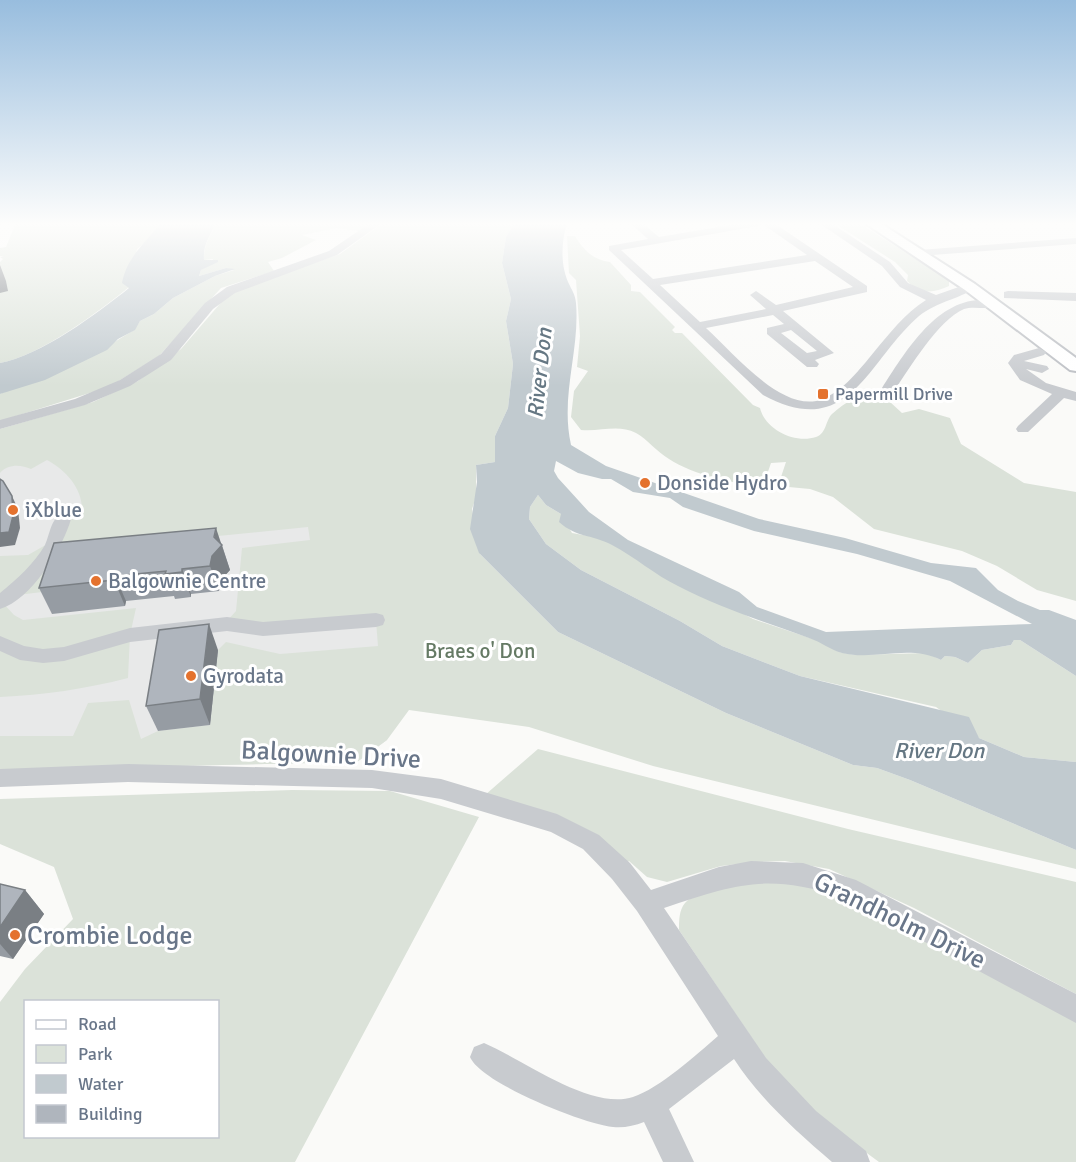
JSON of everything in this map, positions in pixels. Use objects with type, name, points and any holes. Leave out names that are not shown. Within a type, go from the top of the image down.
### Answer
[{"type":"main road","points":[[955,277],[970,287],[1004,297],[1076,366]]},
{"type":"street","points":[[0,425],[80,402],[125,383],[166,357],[209,306],[231,290],[266,277]]},
{"type":"street","points":[[645,277],[774,397],[800,406],[822,405],[842,394],[877,358],[906,321],[936,300],[970,287]]},
{"type":"street","points":[[652,284],[687,277]]},
{"type":"street","points":[[755,277],[759,280]]},
{"type":"street","points":[[697,326],[775,311],[785,305],[863,289],[846,277]]},
{"type":"street","points":[[897,277],[904,285],[936,300]]},
{"type":"street","points":[[756,295],[775,311],[794,326],[827,353],[808,361],[771,331],[794,326]]},
{"type":"street","points":[[888,388],[901,367],[956,308],[1004,297],[1076,297]]},
{"type":"street","points":[[1016,363],[1019,358],[1039,352]]},
{"type":"street","points":[[877,358],[901,367]]},
{"type":"street","points":[[1016,363],[1042,369]]},
{"type":"street","points":[[1016,363],[1020,373],[1031,381],[1069,394]]},
{"type":"street","points":[[1023,429],[1069,394]]},
{"type":"street","points":[[0,603],[32,576],[58,538],[63,519]]},
{"type":"street","points":[[0,643],[20,653],[43,656],[64,654],[130,635],[217,626],[263,629],[376,620]]},
{"type":"street","name":"Balgownie Drive","points":[[0,778],[128,773],[372,779],[441,789],[531,815],[576,834],[605,854],[646,903],[736,1039],[778,1095],[855,1162]]},
{"type":"street","name":"Grandholm Drive","points":[[646,903],[718,878],[751,873],[803,874],[847,888],[1076,1009]]},
{"type":"street","points":[[484,1057],[544,1091],[604,1112],[620,1114],[634,1112],[650,1102],[713,1060],[736,1039]]},
{"type":"street","points":[[650,1102],[679,1162]]},
{"type":"shaded area","points":[[0,439],[402,488],[387,740],[357,762],[0,770]]},
{"type":"green space","points":[[0,277],[131,277],[129,287],[68,332],[33,352],[0,363]]},
{"type":"green space","points":[[213,277],[255,277],[221,288],[159,356],[109,387],[0,421],[0,394],[108,346],[134,330],[140,321],[154,314],[173,298]]},
{"type":"green space","name":"Braes o' Don","points":[[272,277],[506,277],[511,299],[506,321],[513,364],[508,408],[495,436],[495,462],[476,465],[476,497],[472,509],[480,554],[558,632],[726,713],[853,765],[877,768],[910,780],[1076,850],[1076,869],[653,766],[529,727],[409,710],[387,740],[357,762],[0,770],[0,736],[73,736],[88,703],[129,700],[141,739],[158,731],[210,725],[218,650],[226,642],[280,654],[378,646],[376,621],[262,623],[227,621],[236,611],[242,548],[310,540],[308,527],[218,536],[195,529],[194,534],[59,590],[9,596],[2,602],[14,615],[23,620],[136,608],[130,635],[128,678],[64,691],[0,697],[0,556],[28,555],[58,538],[63,519],[82,514],[82,505],[73,482],[47,460],[31,469],[14,466],[0,473],[0,429],[93,402],[138,381],[181,349],[231,291]]},
{"type":"green space","points":[[573,277],[624,277],[631,285],[631,291],[640,292],[675,327],[672,330],[675,333],[682,333],[753,405],[760,408],[763,416],[774,428],[782,433],[807,439],[816,437],[822,433],[830,417],[847,402],[877,390],[902,413],[919,409],[950,418],[961,444],[1024,483],[1076,492],[1076,601],[1037,590],[997,566],[962,551],[874,529],[833,497],[810,489],[778,486],[786,462],[771,463],[763,486],[739,483],[714,478],[679,465],[629,430],[581,430],[571,417],[574,391],[588,371],[577,367],[580,336],[576,280]]},
{"type":"green space","points":[[908,277],[944,277],[949,281],[949,286],[938,290],[922,291],[907,281]]},
{"type":"green space","points":[[538,495],[546,505],[561,514],[572,533],[600,538],[753,619],[819,641],[839,652],[855,655],[927,653],[941,660],[945,656],[955,657],[968,663],[982,650],[1011,645],[1014,640],[1020,640],[1076,676],[1076,762],[1024,757],[979,738],[936,707],[800,676],[722,646],[680,621],[581,570],[546,544],[529,519],[530,507]]},
{"type":"green space","points":[[538,749],[848,829],[1076,882],[1076,994],[914,908],[829,869],[785,861],[755,862],[721,866],[667,882],[647,877],[629,861],[625,864],[485,795]]},
{"type":"green space","points":[[292,790],[390,791],[479,817],[295,1162],[0,1162],[0,1002],[25,969],[73,919],[54,867],[0,844],[0,799]]},
{"type":"green space","points":[[786,882],[825,887],[1076,1019],[1076,1162],[879,1162],[826,1123],[770,1065],[679,930],[679,919],[685,903],[704,892],[733,886]]},
{"type":"water","points":[[123,277],[213,277],[173,298],[154,314],[140,321],[135,330],[118,339],[107,350],[45,380],[0,394],[0,363],[33,352],[85,321],[129,288],[122,283]]},
{"type":"water","name":"River Don","points":[[506,277],[566,277],[576,303],[568,409],[571,445],[606,466],[759,519],[845,538],[931,563],[976,568],[998,590],[1018,601],[1076,620],[1076,676],[1020,640],[1014,640],[1011,645],[982,650],[968,663],[955,657],[945,656],[941,660],[917,653],[854,655],[842,653],[710,601],[670,582],[612,545],[572,531],[559,522],[561,514],[546,505],[538,495],[530,507],[529,519],[546,544],[581,570],[680,621],[722,646],[800,676],[969,717],[979,738],[1024,757],[1076,762],[1076,850],[910,780],[877,768],[853,765],[726,713],[558,632],[479,553],[470,529],[477,482],[476,465],[495,462],[495,436],[508,408],[513,364],[506,321],[511,299]],"holes":[[[556,461],[578,473],[611,479],[633,492],[670,498],[683,507],[754,531],[857,554],[950,581],[1032,624],[826,632],[757,607],[739,592],[628,540],[589,512],[558,478],[554,471]]]},
{"type":"building","points":[[0,479],[12,496],[13,516],[9,532],[0,533]]},
{"type":"building","points":[[216,528],[214,537],[222,545],[212,556],[210,566],[182,569],[182,572],[165,574],[166,571],[115,576],[114,580],[39,588],[54,543]]},
{"type":"building","points":[[209,624],[200,699],[146,706],[159,630]]},
{"type":"building","points":[[0,884],[25,890],[0,927]]},
{"type":"place","name":"Papermill Drive","points":[[823,394]]},
{"type":"place","name":"Donside Hydro","points":[[645,483]]},
{"type":"place","name":"iXblue","points":[[13,510]]},
{"type":"place","name":"Balgownie Centre","points":[[96,581]]},
{"type":"place","name":"Gyrodata","points":[[191,676]]},
{"type":"place","name":"Crombie Lodge","points":[[15,935]]}]
